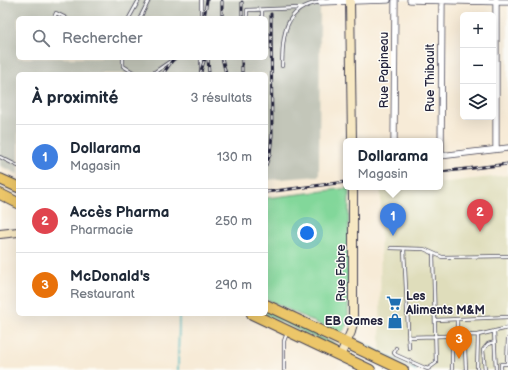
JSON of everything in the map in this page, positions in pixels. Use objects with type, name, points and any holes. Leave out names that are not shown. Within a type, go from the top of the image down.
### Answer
[{"type":"highway","points":[[0,179],[16,186]]},
{"type":"highway","points":[[0,194],[16,202]]},
{"type":"highway","points":[[268,306],[403,370]]},
{"type":"highway","points":[[256,316],[370,370]]},
{"type":"street","points":[[320,2],[388,0]]},
{"type":"street","name":"Rue Papineau","points":[[394,138],[395,0]]},
{"type":"street","points":[[410,0],[508,2]]},
{"type":"street","name":"Rue Thibault","points":[[440,138],[442,0]]},
{"type":"street","points":[[350,1],[352,138]]},
{"type":"street","points":[[496,1],[496,149]]},
{"type":"street","points":[[443,156],[508,148]]},
{"type":"street","name":"Rue Fabre","points":[[340,356],[351,332],[353,318],[353,190]]},
{"type":"street","points":[[0,234],[16,232]]},
{"type":"lane","points":[[130,16],[139,0]]},
{"type":"lane","points":[[141,16],[148,0]]},
{"type":"lane","points":[[201,0],[201,16]]},
{"type":"lane","points":[[247,16],[247,10],[301,8],[320,2]]},
{"type":"lane","points":[[282,66],[284,33],[291,19],[301,8]]},
{"type":"lane","points":[[262,10],[262,16]]},
{"type":"lane","points":[[123,60],[123,66],[133,72]]},
{"type":"lane","points":[[155,72],[172,60]]},
{"type":"lane","points":[[201,60],[201,72]]},
{"type":"lane","points":[[0,157],[16,165]]},
{"type":"lane","points":[[391,248],[424,249],[442,257],[508,256]]},
{"type":"lane","points":[[404,249],[409,348]]},
{"type":"lane","points":[[396,348],[394,353],[396,355],[425,368],[428,369],[436,363],[433,254]]},
{"type":"lane","points":[[435,320],[508,317]]},
{"type":"lane","points":[[457,319],[457,336]]},
{"type":"lane","points":[[408,337],[478,335],[508,328]]},
{"type":"lane","points":[[284,370],[284,341],[288,331]]},
{"type":"lane","points":[[494,331],[496,370]]},
{"type":"lane","points":[[477,370],[478,335]]},
{"type":"lane","points":[[501,370],[501,364],[506,364],[508,339]]},
{"type":"lane","points":[[452,370],[452,348],[453,345],[458,342],[465,349],[466,370]]},
{"type":"lane","points":[[484,370],[483,350],[488,344],[495,342]]},
{"type":"shaded area","points":[[0,0],[320,0],[319,176],[268,180],[268,72],[16,72],[16,173],[0,166]]},
{"type":"shaded area","points":[[508,175],[508,370],[422,370],[380,350],[381,190],[443,190],[443,183]]},
{"type":"green space","points":[[343,189],[343,190],[349,190],[348,321],[346,328],[340,334],[268,300],[268,198]]},
{"type":"green space","points":[[268,311],[337,345],[335,347],[268,316]]},
{"type":"waterway","points":[[178,370],[179,316]]},
{"type":"waterway","points":[[360,342],[416,370]]},
{"type":"railway","points":[[204,16],[207,0]]},
{"type":"railway","points":[[222,1],[222,16]]},
{"type":"railway","points":[[242,2],[242,16]]},
{"type":"railway","points":[[268,160],[272,135],[271,14]]},
{"type":"railway","points":[[164,72],[173,60]]},
{"type":"railway","points":[[201,72],[204,60]]},
{"type":"railway","points":[[208,60],[209,72]]},
{"type":"railway","points":[[222,60],[226,72]]},
{"type":"railway","points":[[242,60],[242,72]]},
{"type":"railway","points":[[443,172],[508,164]]},
{"type":"railway","points":[[268,192],[343,182]]},
{"type":"place","name":"Accès Pharma","points":[[480,232]]},
{"type":"place","name":"Dollarama","points":[[393,236]]},
{"type":"place","name":"Les Aliments M&M","points":[[394,303]]},
{"type":"place","name":"EB Games","points":[[395,321]]},
{"type":"place","name":"McDonald's","points":[[459,359]]}]
